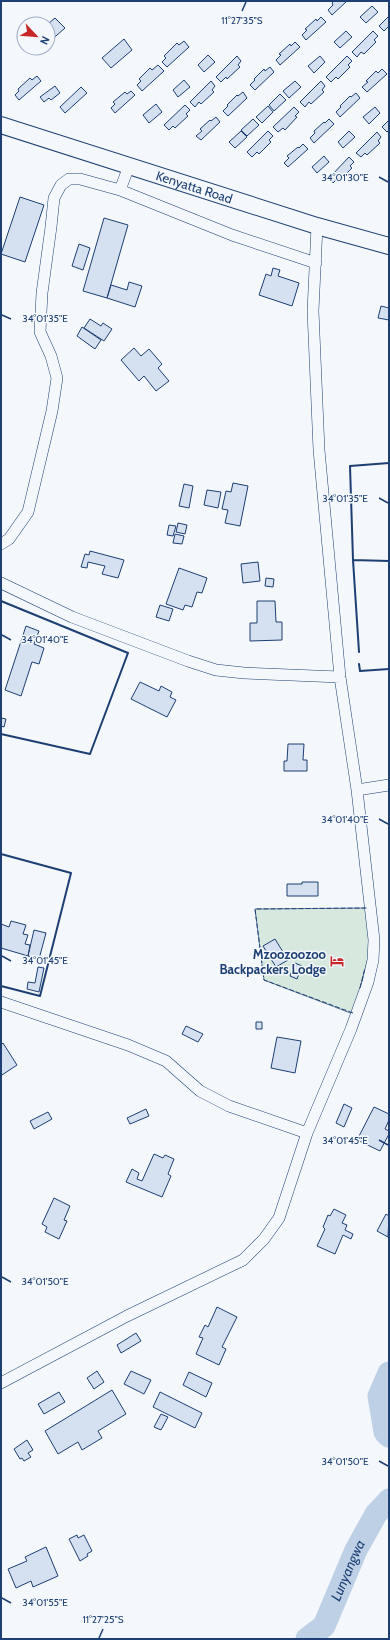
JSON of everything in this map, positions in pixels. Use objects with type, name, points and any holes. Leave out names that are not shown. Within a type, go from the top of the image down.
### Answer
[{"type":"street","name":"Kenyatta Road","points":[[1,125],[317,226],[389,246]]},
{"type":"street","points":[[120,190],[129,166]]},
{"type":"street","points":[[1,544],[9,539],[28,512],[52,411],[57,378],[51,356],[40,332],[42,292],[54,198],[61,185],[69,179],[80,179],[120,190],[232,235],[316,263]]},
{"type":"street","points":[[1,1383],[127,1316],[243,1260],[264,1239],[279,1218],[307,1133],[351,1029],[368,982],[373,960],[374,940],[357,790],[340,677],[318,450],[313,311],[317,226]]},
{"type":"street","points":[[1,583],[72,617],[188,661],[216,670],[244,674],[340,677]]},
{"type":"street","points":[[357,790],[389,785]]},
{"type":"street","points":[[1,1002],[128,1045],[166,1061],[200,1091],[229,1106],[307,1133]]},
{"type":"shaded area","points":[[368,908],[371,947],[353,1014],[264,980],[255,909]]},
{"type":"building","points":[[334,1],[347,1],[332,15],[328,10],[333,5],[332,3]]},
{"type":"building","points":[[372,6],[378,12],[366,23],[360,17]]},
{"type":"building","points":[[389,16],[389,28],[388,27],[384,31],[379,26]]},
{"type":"building","points":[[321,17],[326,22],[306,40],[302,35],[307,30],[305,29],[316,19],[317,21]]},
{"type":"building","points":[[56,19],[65,28],[56,36]]},
{"type":"building","points":[[346,31],[352,37],[340,48],[334,42]]},
{"type":"building","points":[[373,31],[378,36],[374,40],[376,42],[364,54],[361,52],[357,57],[352,52]]},
{"type":"building","points":[[124,39],[132,50],[111,68],[102,58]]},
{"type":"building","points":[[184,41],[189,47],[167,67],[162,62],[166,58],[164,56],[177,43],[179,45]]},
{"type":"building","points":[[295,42],[300,47],[280,65],[276,60],[281,55],[279,54],[290,44],[291,46]]},
{"type":"building","points":[[208,55],[215,62],[204,72],[198,65]]},
{"type":"building","points":[[237,56],[241,61],[238,65],[240,67],[227,79],[226,77],[221,82],[216,77]]},
{"type":"building","points":[[320,56],[325,62],[314,73],[308,66]]},
{"type":"building","points":[[347,56],[352,61],[348,65],[350,67],[338,79],[336,77],[331,82],[326,77]]},
{"type":"building","points":[[158,65],[164,71],[142,91],[137,85],[141,81],[139,79],[150,68],[152,70]]},
{"type":"building","points":[[270,67],[274,72],[255,90],[250,85],[264,69],[265,71]]},
{"type":"building","points":[[382,69],[387,74],[367,92],[362,87],[368,82],[366,81],[376,71],[378,73]]},
{"type":"building","points":[[37,76],[41,81],[19,100],[15,95],[19,91],[18,89],[30,78],[32,80]]},
{"type":"building","points":[[184,80],[190,87],[178,97],[173,90]]},
{"type":"building","points":[[211,81],[215,86],[212,90],[214,92],[201,104],[199,102],[195,107],[190,102]]},
{"type":"building","points":[[295,81],[301,87],[289,98],[283,91]]},
{"type":"building","points":[[321,81],[325,86],[322,90],[324,92],[311,104],[309,102],[305,107],[300,102]]},
{"type":"building","points":[[55,86],[60,93],[51,100],[49,98],[44,102],[40,97]]},
{"type":"building","points":[[81,87],[87,93],[65,113],[60,107]]},
{"type":"building","points":[[131,91],[135,95],[115,113],[111,108],[115,104],[113,102],[125,92],[127,94]]},
{"type":"building","points":[[243,92],[247,98],[228,116],[223,111],[237,95],[238,96]]},
{"type":"building","points":[[356,93],[360,98],[340,117],[336,112],[341,107],[340,106],[350,96],[351,97]]},
{"type":"building","points":[[280,94],[286,100],[274,111],[269,105]]},
{"type":"building","points":[[156,104],[162,112],[149,123],[143,115]]},
{"type":"building","points":[[185,105],[190,110],[186,114],[188,116],[175,128],[173,126],[169,130],[164,125]]},
{"type":"building","points":[[268,106],[273,112],[262,123],[256,117]]},
{"type":"building","points":[[294,107],[299,112],[295,116],[297,117],[285,130],[283,128],[278,132],[273,127]]},
{"type":"building","points":[[375,107],[380,113],[369,124],[363,117]]},
{"type":"building","points":[[216,117],[220,122],[201,140],[196,136],[202,131],[200,129]]},
{"type":"building","points":[[253,119],[259,125],[247,136],[241,130]]},
{"type":"building","points":[[329,119],[334,124],[314,143],[310,138],[315,133],[314,131]]},
{"type":"building","points":[[389,120],[389,130],[387,132],[382,127]]},
{"type":"building","points":[[241,131],[247,137],[235,148],[229,142]]},
{"type":"building","points":[[268,131],[273,136],[269,140],[271,142],[259,154],[257,152],[252,157],[247,152]]},
{"type":"building","points":[[349,131],[355,137],[343,148],[338,142]]},
{"type":"building","points":[[377,132],[381,137],[378,141],[380,143],[367,155],[365,153],[361,157],[356,153]]},
{"type":"building","points":[[303,144],[308,149],[288,167],[284,163],[289,158],[287,156]]},
{"type":"building","points":[[324,156],[329,162],[317,173],[312,167]]},
{"type":"building","points":[[349,157],[354,162],[350,166],[352,168],[340,180],[338,178],[333,183],[329,178]]},
{"type":"building","points":[[20,197],[44,205],[25,262],[1,254]]},
{"type":"building","points":[[104,218],[128,225],[107,298],[83,291]]},
{"type":"building","points":[[79,244],[90,248],[83,270],[72,266]]},
{"type":"building","points":[[273,268],[280,270],[278,276],[299,283],[292,306],[259,295],[266,274],[271,276]]},
{"type":"building","points":[[129,282],[142,286],[135,307],[107,298],[111,285],[127,290]]},
{"type":"building","points":[[381,306],[389,308],[389,320],[378,318]]},
{"type":"building","points":[[90,319],[101,326],[103,323],[112,329],[104,341],[84,328]]},
{"type":"building","points":[[82,327],[101,340],[95,349],[77,336]]},
{"type":"building","points":[[134,348],[141,356],[149,349],[162,364],[158,368],[169,381],[156,391],[144,376],[139,381],[121,360]]},
{"type":"building","points":[[233,483],[248,486],[240,526],[225,523],[228,510],[222,509],[226,491],[231,492]]},
{"type":"building","points":[[184,484],[193,486],[189,508],[179,506]]},
{"type":"building","points":[[207,490],[221,492],[218,508],[204,505]]},
{"type":"building","points":[[178,523],[187,525],[185,534],[176,532]]},
{"type":"building","points":[[169,525],[176,526],[173,536],[167,535]]},
{"type":"building","points":[[175,534],[184,536],[182,544],[173,543]]},
{"type":"building","points":[[90,551],[124,560],[118,578],[102,574],[105,566],[88,562],[87,568],[81,567],[85,554],[89,555]]},
{"type":"building","points":[[258,562],[260,581],[243,583],[241,564]]},
{"type":"building","points":[[179,568],[207,578],[202,593],[197,592],[192,607],[185,605],[183,610],[166,604]]},
{"type":"building","points":[[266,578],[274,579],[273,587],[265,586]]},
{"type":"building","points":[[257,601],[275,601],[276,622],[282,622],[282,640],[250,641],[250,623],[257,623]]},
{"type":"building","points":[[160,605],[173,609],[169,621],[156,617]]},
{"type":"building","points":[[26,626],[39,631],[34,644],[44,648],[39,664],[32,662],[21,696],[5,690]]},
{"type":"building","points":[[140,682],[159,691],[161,686],[172,692],[170,697],[176,700],[167,717],[131,699]]},
{"type":"building","points":[[1,718],[6,719],[4,727],[1,726]]},
{"type":"building","points":[[288,744],[304,744],[303,760],[307,760],[307,771],[284,771],[284,761],[287,761]]},
{"type":"building","points":[[302,882],[318,882],[318,896],[287,896],[287,884],[302,884]]},
{"type":"building","points":[[11,921],[26,925],[23,934],[28,935],[25,944],[30,945],[28,956],[1,948],[1,924],[9,927]]},
{"type":"building","points":[[34,930],[46,933],[39,959],[28,956]]},
{"type":"building","points":[[275,939],[288,960],[276,967],[263,946]]},
{"type":"building","points":[[295,963],[302,966],[297,979],[290,976]]},
{"type":"building","points":[[38,967],[44,968],[39,992],[27,989],[28,982],[35,983]]},
{"type":"building","points":[[256,1022],[262,1022],[262,1029],[256,1029]]},
{"type":"building","points":[[186,1026],[203,1034],[198,1042],[182,1034]]},
{"type":"building","points":[[277,1037],[301,1041],[295,1073],[271,1068]]},
{"type":"building","points":[[3,1043],[17,1065],[2,1075],[1,1045]]},
{"type":"building","points":[[344,1104],[352,1108],[344,1127],[336,1123]]},
{"type":"building","points":[[374,1107],[389,1114],[389,1120],[385,1129],[389,1131],[389,1134],[380,1151],[357,1140]]},
{"type":"building","points":[[146,1109],[149,1116],[130,1124],[127,1118]]},
{"type":"building","points":[[48,1112],[52,1119],[34,1129],[30,1121]]},
{"type":"building","points":[[154,1154],[163,1158],[165,1155],[174,1159],[168,1174],[171,1176],[162,1197],[126,1182],[132,1169],[139,1173],[137,1179],[142,1181]]},
{"type":"building","points":[[54,1198],[70,1206],[64,1220],[67,1221],[59,1239],[45,1232],[47,1227],[42,1224]]},
{"type":"building","points":[[334,1209],[346,1215],[342,1223],[347,1225],[345,1230],[353,1234],[351,1239],[343,1235],[335,1254],[317,1246],[325,1229],[323,1227],[328,1215],[330,1216]]},
{"type":"building","points":[[386,1214],[389,1216],[388,1237],[377,1231]]},
{"type":"building","points":[[217,1307],[237,1317],[222,1347],[226,1349],[219,1365],[196,1354],[203,1338],[199,1337],[205,1325],[208,1327]]},
{"type":"building","points":[[136,1333],[141,1341],[121,1353],[117,1345]]},
{"type":"building","points":[[97,1371],[104,1382],[94,1389],[87,1378]]},
{"type":"building","points":[[131,1371],[151,1380],[144,1394],[124,1384]]},
{"type":"building","points":[[189,1372],[212,1383],[206,1397],[183,1385]]},
{"type":"building","points":[[112,1390],[126,1414],[98,1431],[102,1438],[82,1450],[78,1442],[58,1454],[45,1431]]},
{"type":"building","points":[[59,1392],[65,1402],[44,1414],[38,1404]]},
{"type":"building","points":[[160,1392],[202,1413],[195,1428],[153,1407]]},
{"type":"building","points":[[161,1414],[168,1417],[161,1430],[154,1427]]},
{"type":"building","points":[[27,1440],[33,1450],[28,1453],[31,1457],[24,1461],[22,1458],[20,1459],[14,1449]]},
{"type":"building","points":[[77,1535],[78,1538],[84,1535],[92,1551],[87,1554],[88,1556],[80,1561],[69,1539]]},
{"type":"building","points":[[46,1547],[58,1576],[33,1587],[31,1581],[16,1588],[8,1569],[27,1561],[25,1557]]},
{"type":"waterway","name":"Lunyangwa","points":[[389,1373],[379,1396],[385,1432],[389,1436]]},
{"type":"waterway","name":"Lunyangwa","points":[[307,1639],[324,1626],[356,1550],[376,1514],[389,1500]]},
{"type":"fence","points":[[353,1013],[264,980],[255,909],[367,908]]},
{"type":"fence","points":[[360,988],[365,968]]},
{"type":"wall","points":[[389,463],[350,466],[353,560],[389,561]]},
{"type":"wall","points":[[353,560],[359,652]]},
{"type":"wall","points":[[1,601],[128,653],[90,754],[1,734]]},
{"type":"wall","points":[[359,664],[360,671],[389,669]]},
{"type":"wall","points":[[1,854],[71,873],[40,996],[1,986]]},
{"type":"place","name":"Mzoozoozoo Backpackers Lodge","points":[[337,961]]}]
